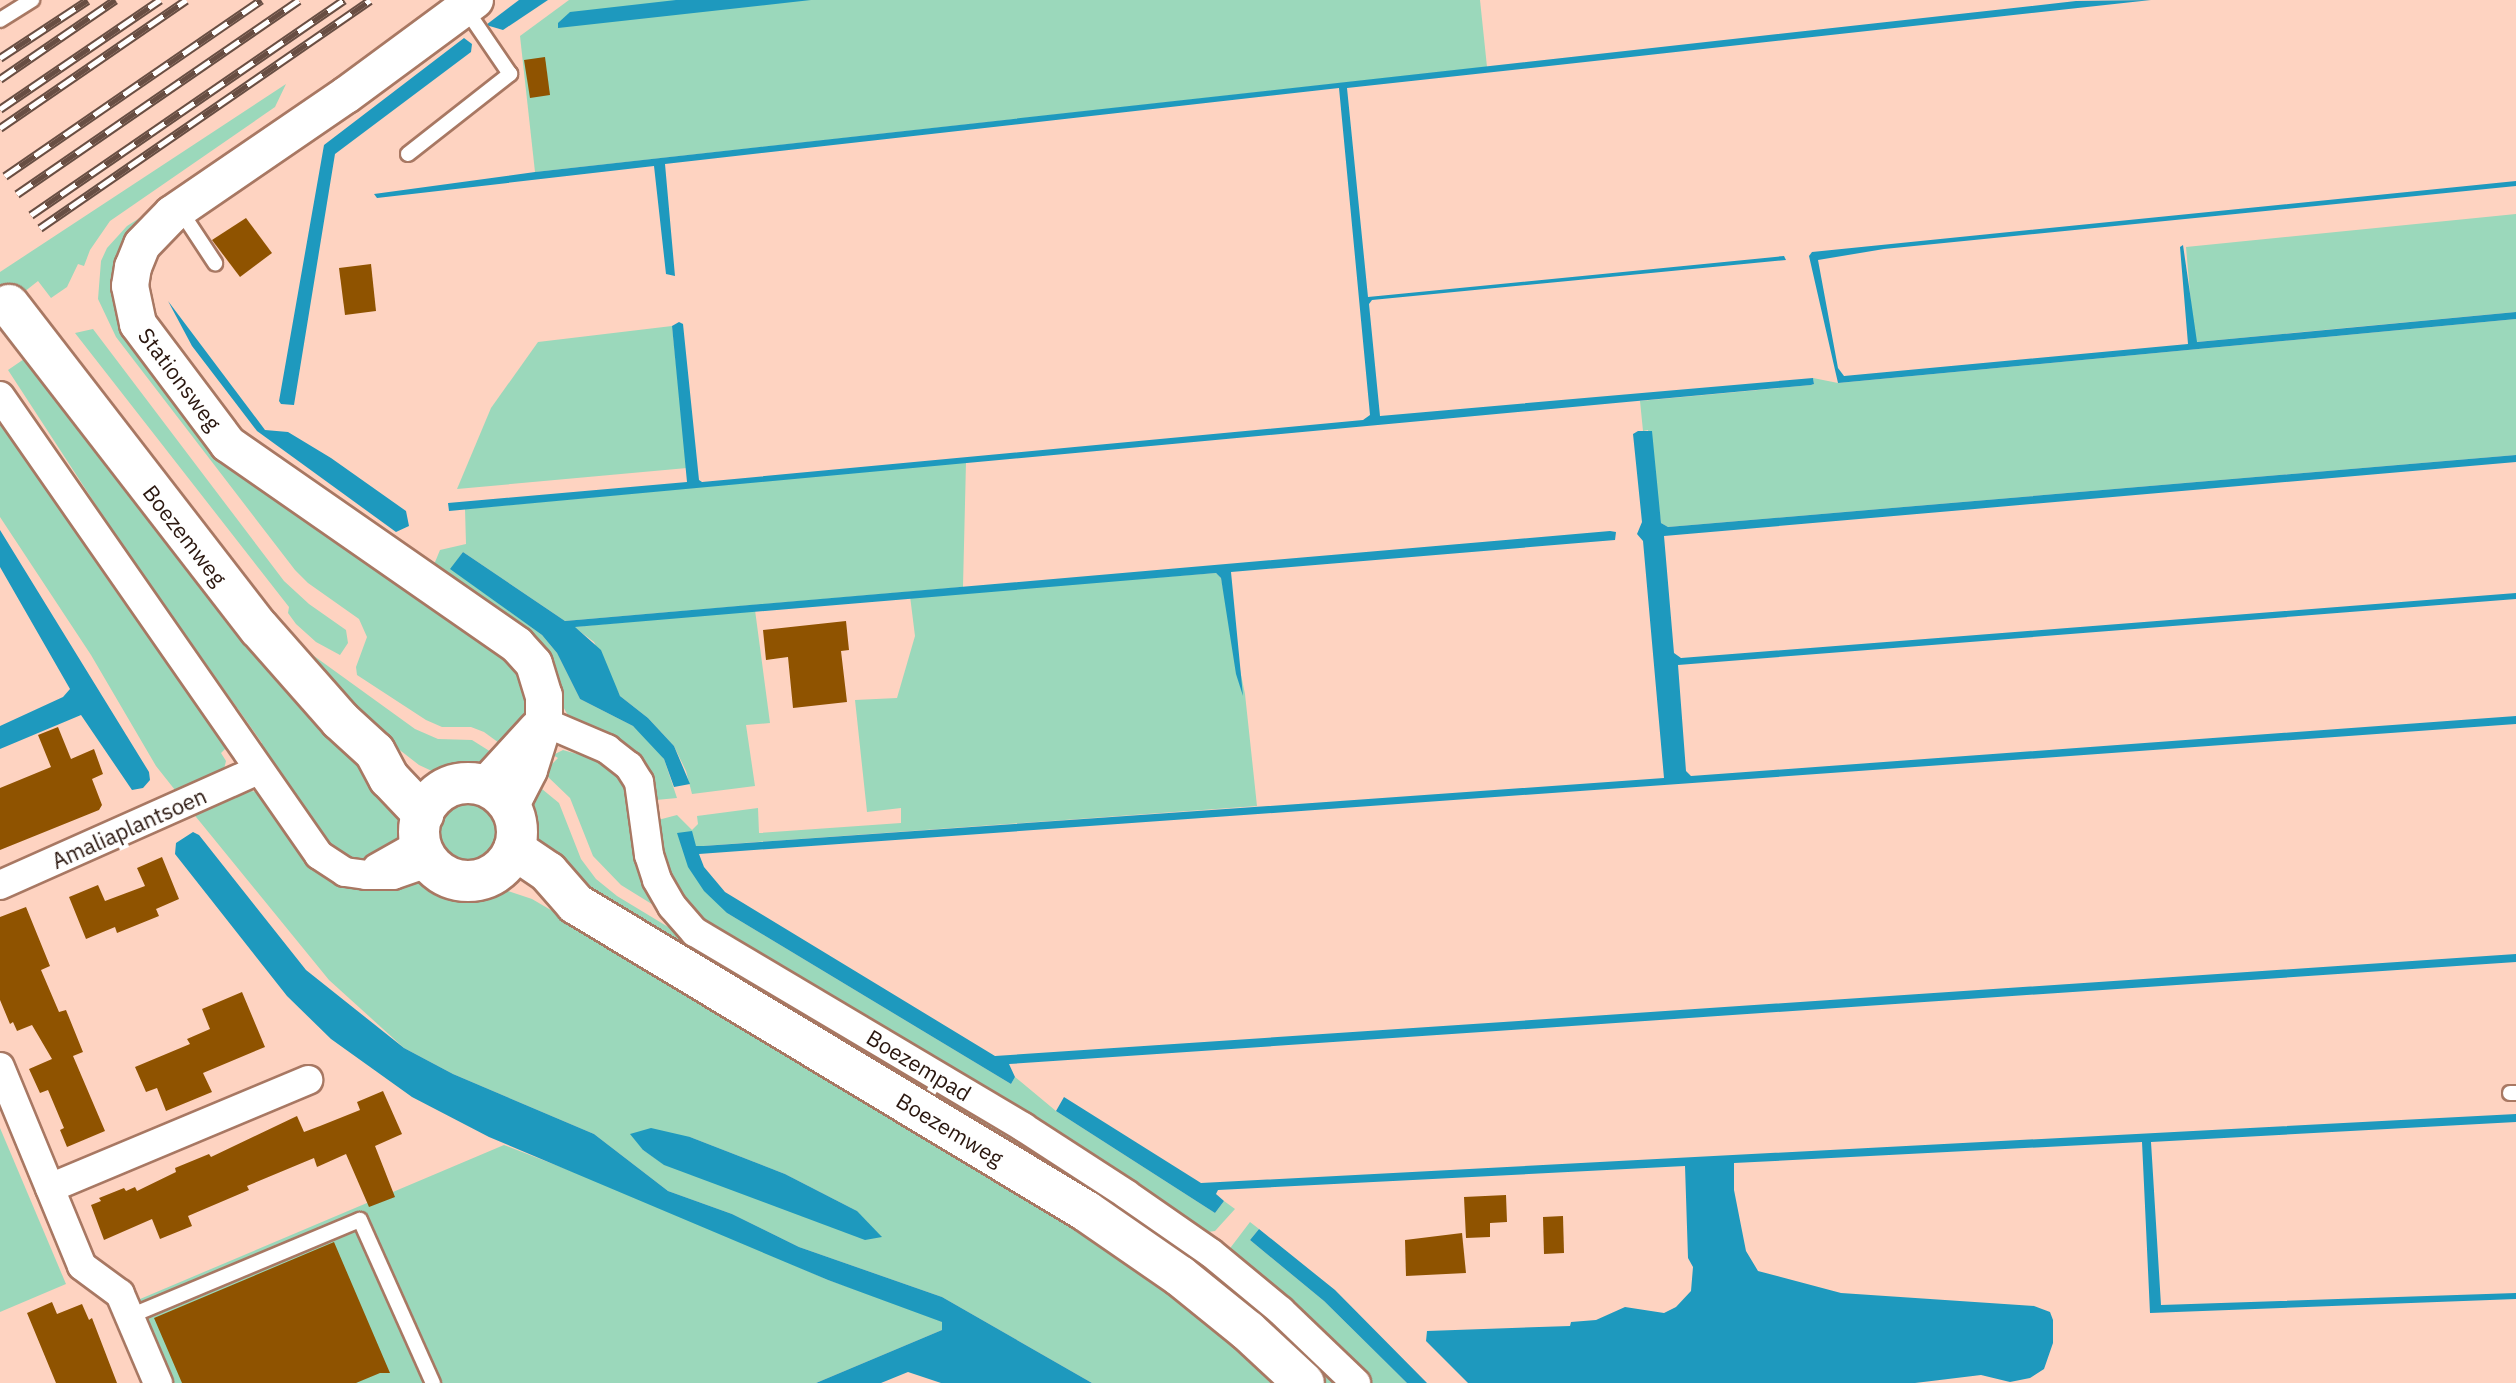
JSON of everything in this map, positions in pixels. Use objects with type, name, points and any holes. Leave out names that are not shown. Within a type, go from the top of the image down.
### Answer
[{"type":"main road","name":"Boezemweg","points":[[9,305],[189,542],[289,664],[375,752],[389,778],[429,827]]},
{"type":"main road","points":[[457,784],[498,796],[516,820],[504,861],[467,881],[440,872],[429,827],[457,784]]},
{"type":"main road","name":"Boezemweg","points":[[504,861],[544,896],[576,904],[1086,1211],[1180,1276],[1248,1331],[1304,1383]]},
{"type":"street","name":"Stationsweg","points":[[470,4],[154,229],[133,267],[132,305],[138,324],[156,351],[228,444],[517,645],[534,664],[544,722],[529,770],[498,796]]},
{"type":"street","points":[[0,396],[319,855],[345,872],[366,875],[429,827]]},
{"type":"street","name":"Boezempad","points":[[544,722],[607,749],[629,766],[639,782],[649,855],[657,880],[672,906],[695,932],[1023,1127],[1126,1194],[1211,1253],[1281,1311],[1356,1383]]},
{"type":"street","name":"Amaliaplantsoen","points":[[0,885],[258,770]]},
{"type":"street","points":[[0,1067],[82,1266],[120,1294],[158,1383]]},
{"type":"street","points":[[50,1188],[308,1080]]},
{"type":"lane","points":[[0,20],[32,0]]},
{"type":"lane","points":[[408,154],[510,74],[470,4]]},
{"type":"lane","points":[[179,209],[215,263]]},
{"type":"lane","points":[[130,1316],[360,1220],[433,1383]]},
{"type":"green space","points":[[569,0],[1480,0],[1487,67],[535,172],[520,36]]},
{"type":"green space","points":[[286,84],[275,107],[110,221],[90,250],[84,266],[78,264],[67,287],[51,298],[38,281],[0,311],[0,272]]},
{"type":"green space","points":[[168,200],[121,250],[112,291],[121,322],[201,431],[504,651],[520,672],[526,691],[526,712],[519,734],[506,748],[484,732],[471,727],[442,727],[426,720],[357,675],[356,667],[367,637],[359,619],[308,583],[295,570],[116,337],[98,299],[101,261],[107,248],[127,226]]},
{"type":"green space","points":[[2516,214],[2516,312],[2196,342],[2194,339],[2186,247]]},
{"type":"green space","points":[[2516,319],[2516,455],[1668,527],[1661,523],[1648,430],[1643,431],[1640,401],[1811,385],[1814,384],[1813,378],[1838,383]]},
{"type":"green space","points":[[672,326],[687,468],[457,489],[491,408],[538,342]]},
{"type":"green space","points":[[93,329],[284,581],[309,604],[346,630],[348,643],[340,655],[316,642],[296,624],[288,613],[289,607],[75,333]]},
{"type":"green space","points":[[27,357],[407,821],[399,841],[369,860],[354,860],[331,851],[256,748],[262,743],[120,542],[8,370]]},
{"type":"green space","points":[[0,417],[105,576],[226,748],[221,753],[226,761],[224,769],[175,790],[156,766],[91,655],[0,517]]},
{"type":"green space","points":[[966,462],[963,587],[565,621],[463,552],[451,569],[542,635],[557,653],[580,699],[633,726],[653,744],[664,759],[677,798],[656,800],[572,723],[559,699],[433,567],[440,550],[466,544],[465,509]]},
{"type":"green space","points":[[1216,573],[1221,578],[1245,694],[1257,806],[703,846],[696,846],[678,833],[727,913],[1011,1084],[1015,1077],[1056,1111],[1215,1213],[1224,1201],[1235,1209],[1215,1231],[1200,1233],[705,925],[680,897],[662,861],[657,829],[658,820],[677,815],[692,830],[698,824],[697,816],[758,808],[759,833],[901,823],[901,808],[867,812],[855,700],[897,698],[915,636],[910,596]]},
{"type":"green space","points":[[755,610],[770,723],[746,725],[755,786],[692,794],[686,771],[674,746],[648,718],[620,696],[594,642],[574,627]]},
{"type":"green space","points":[[296,643],[415,729],[438,739],[472,740],[499,757],[486,767],[470,772],[434,772],[419,765],[356,716]]},
{"type":"green space","points":[[563,750],[605,762],[628,789],[663,911],[621,885],[593,856],[570,798],[546,775],[544,758],[552,764],[558,758],[553,755]]},
{"type":"green space","points":[[531,780],[559,803],[581,859],[596,879],[617,896],[1042,1153],[1222,1274],[1344,1383],[1322,1383],[593,899],[531,844],[526,813]]},
{"type":"green space","points":[[243,790],[258,792],[304,859],[341,885],[360,888],[420,877],[457,892],[505,890],[532,899],[811,1062],[1106,1241],[1283,1383],[1092,1383],[942,1297],[799,1247],[732,1214],[668,1191],[594,1134],[453,1074],[404,1048],[329,980],[192,812]],"holes":[[[690,1137],[785,1174],[857,1211],[665,1165],[643,1150]]]},
{"type":"green space","points":[[468,800],[491,809],[500,832],[491,855],[468,864],[445,855],[436,832],[445,809]]},
{"type":"green space","points":[[0,1128],[66,1284],[0,1312]]},
{"type":"green space","points":[[504,1145],[656,1204],[828,1280],[921,1312],[943,1322],[942,1330],[816,1383],[168,1383],[133,1302]]},
{"type":"green space","points":[[1250,1222],[1259,1229],[1250,1240],[1324,1301],[1407,1383],[1370,1383],[1330,1342],[1230,1254],[1231,1247]]},
{"type":"water","points":[[519,0],[548,0],[503,30],[486,25]]},
{"type":"water","points":[[676,0],[811,0],[558,28],[558,23],[570,12]]},
{"type":"water","points":[[2151,0],[1347,88],[1368,297],[1784,256],[1786,260],[1372,300],[1369,304],[1380,416],[1813,378],[1814,384],[1811,385],[449,511],[448,503],[687,482],[672,326],[679,322],[683,324],[699,480],[702,482],[1363,420],[1370,415],[1339,88],[665,164],[675,276],[666,274],[654,166],[377,198],[374,194],[535,172],[2076,1]]},
{"type":"water","points":[[464,38],[472,44],[471,52],[335,154],[294,405],[281,404],[279,401],[324,145]]},
{"type":"water","points":[[2516,181],[2516,186],[1884,249],[1818,260],[1838,368],[1844,376],[2188,344],[2180,247],[2183,245],[2197,342],[2516,312],[2516,319],[1838,383],[1809,256],[1812,252]]},
{"type":"water","points":[[168,301],[265,430],[288,432],[331,458],[406,511],[409,526],[396,532],[257,431],[192,346]]},
{"type":"water","points":[[1652,431],[1661,523],[1668,527],[2516,455],[2516,462],[1664,536],[1674,653],[1681,658],[2516,593],[2516,599],[1678,665],[1686,771],[1691,776],[2516,716],[2516,724],[699,854],[704,867],[725,892],[995,1056],[2516,954],[2516,962],[1009,1064],[1015,1077],[1011,1084],[727,913],[704,891],[688,867],[677,833],[692,831],[696,846],[703,846],[1664,778],[1643,541],[1637,534],[1642,522],[1633,434]]},
{"type":"water","points":[[0,530],[149,772],[150,780],[143,788],[132,790],[81,715],[0,749],[0,726],[63,697],[70,689],[0,567]]},
{"type":"water","points":[[1616,532],[1615,540],[1231,572],[1243,696],[1236,674],[1221,578],[1216,573],[575,627],[601,650],[620,696],[648,718],[674,746],[690,784],[674,787],[664,759],[633,726],[580,699],[557,653],[542,635],[450,569],[463,552],[565,621]]},
{"type":"water","points":[[193,832],[199,835],[306,970],[404,1048],[453,1074],[594,1134],[668,1191],[732,1214],[799,1247],[942,1297],[1092,1383],[941,1383],[908,1372],[881,1383],[816,1383],[942,1330],[942,1322],[828,1280],[489,1137],[412,1097],[331,1039],[287,996],[175,854],[176,843]]},
{"type":"water","points":[[1064,1097],[1201,1183],[2516,1114],[2516,1122],[2151,1142],[2161,1305],[2516,1293],[2516,1299],[2150,1313],[2142,1142],[1734,1163],[1734,1190],[1746,1251],[1758,1271],[1841,1293],[2034,1306],[2050,1312],[2053,1320],[2053,1343],[2044,1369],[2030,1378],[2010,1382],[1981,1375],[1915,1383],[1468,1383],[1426,1341],[1427,1331],[1570,1326],[1571,1322],[1596,1320],[1625,1307],[1664,1313],[1676,1307],[1691,1291],[1693,1267],[1688,1258],[1685,1166],[1218,1190],[1216,1194],[1224,1201],[1215,1213],[1056,1111]]},
{"type":"water","points":[[651,1128],[690,1137],[785,1174],[857,1211],[882,1237],[865,1240],[664,1165],[643,1150],[630,1134]]},
{"type":"water","points":[[1259,1229],[1335,1290],[1427,1383],[1407,1383],[1324,1301],[1250,1240]]},
{"type":"building","points":[[545,57],[550,95],[530,98],[524,60]]},
{"type":"building","points":[[246,218],[272,253],[240,277],[212,240]]},
{"type":"building","points":[[371,264],[376,311],[345,315],[339,268]]},
{"type":"building","points":[[846,621],[849,650],[841,651],[847,702],[793,708],[788,657],[766,660],[763,630]]},
{"type":"building","points":[[58,727],[71,759],[94,749],[103,774],[92,779],[102,805],[99,810],[0,850],[0,788],[51,767],[38,735]]},
{"type":"building","points":[[162,857],[179,899],[156,909],[159,916],[117,933],[115,927],[86,939],[69,897],[98,885],[105,901],[145,886],[137,868]]},
{"type":"building","points":[[26,907],[50,966],[41,970],[59,1012],[66,1010],[83,1052],[73,1056],[105,1131],[67,1147],[60,1130],[64,1128],[48,1090],[40,1093],[29,1069],[52,1059],[32,1025],[17,1031],[13,1022],[10,1024],[0,1000],[0,917]]},
{"type":"building","points":[[242,992],[265,1047],[203,1073],[212,1092],[166,1111],[157,1088],[146,1092],[135,1067],[190,1044],[187,1039],[210,1029],[202,1009]]},
{"type":"building","points":[[383,1091],[402,1134],[375,1146],[395,1197],[369,1207],[346,1154],[317,1167],[314,1158],[247,1186],[249,1190],[188,1216],[192,1226],[160,1239],[152,1219],[104,1240],[91,1205],[101,1201],[99,1198],[124,1188],[126,1191],[135,1187],[137,1191],[176,1172],[175,1168],[209,1154],[211,1157],[297,1116],[304,1132],[320,1126],[360,1110],[357,1102]]},
{"type":"building","points":[[1506,1195],[1507,1222],[1490,1223],[1490,1237],[1466,1238],[1464,1197]]},
{"type":"building","points":[[1563,1216],[1564,1253],[1544,1254],[1543,1217]]},
{"type":"building","points":[[1462,1233],[1466,1273],[1406,1276],[1405,1240]]},
{"type":"building","points":[[334,1242],[390,1373],[380,1373],[356,1383],[182,1383],[154,1318]]},
{"type":"building","points":[[52,1302],[57,1314],[82,1304],[89,1320],[92,1318],[117,1383],[56,1383],[27,1313]]},
{"type":"railway","points":[[0,58],[88,0]]},
{"type":"railway","points":[[0,79],[115,0]]},
{"type":"railway","points":[[0,109],[160,0]]},
{"type":"railway","points":[[0,128],[186,0]]},
{"type":"railway","points":[[5,176],[261,0]]},
{"type":"railway","points":[[17,194],[299,0]]},
{"type":"railway","points":[[31,215],[344,0]]},
{"type":"railway","points":[[40,228],[370,0]]}]
